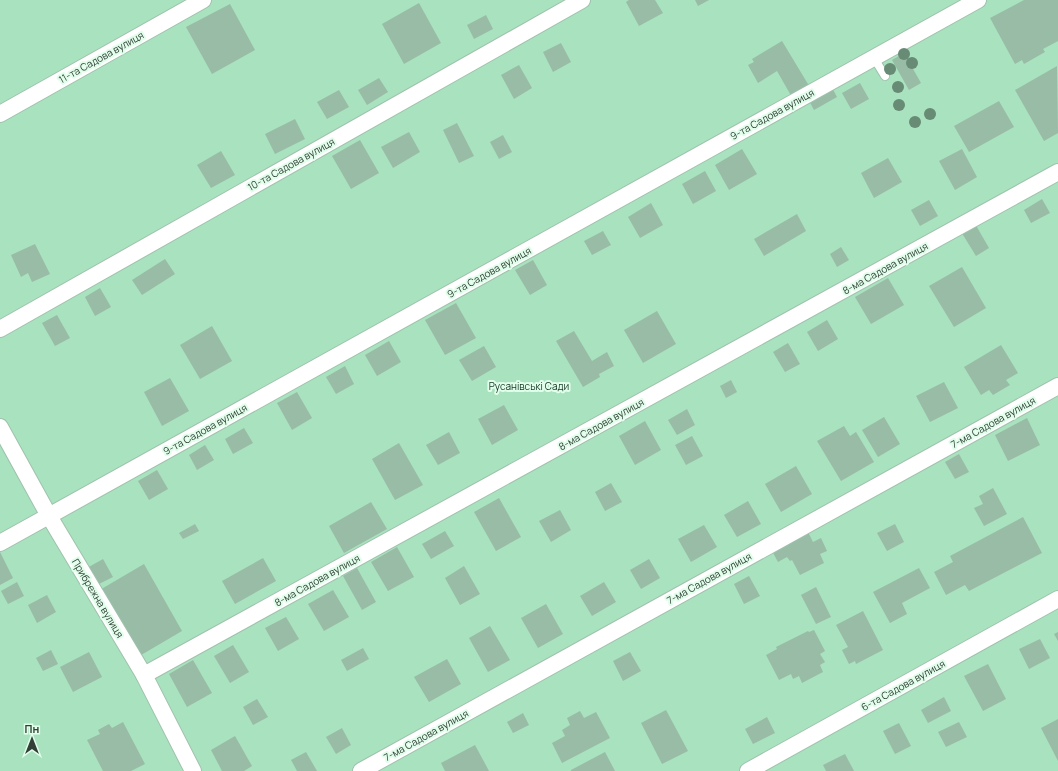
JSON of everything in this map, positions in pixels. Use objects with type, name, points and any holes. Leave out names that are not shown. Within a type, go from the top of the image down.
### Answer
[{"type":"street","name":"11-та Садова вулиця","points":[[0,114],[203,0]]},
{"type":"street","name":"10-та Садова вулиця","points":[[0,329],[582,0]]},
{"type":"street","name":"9-та Садова вулиця","points":[[0,543],[978,0]]},
{"type":"street","name":"8-ма Садова вулиця","points":[[144,675],[1058,172]]},
{"type":"street","name":"7-ма Садова вулиця","points":[[361,771],[1058,386]]},
{"type":"street","name":"Прибрежна вулиця","points":[[0,427],[49,516],[144,675],[193,771]]},
{"type":"street","name":"6-та Садова вулиця","points":[[748,771],[1058,599]]},
{"type":"lane","points":[[874,58],[885,76]]},
{"type":"green space","name":"Русанівські Сади","points":[[0,0],[1058,0],[1058,771],[0,771]]},
{"type":"building","points":[[629,0],[655,0],[663,13],[639,26],[626,2]]},
{"type":"building","points":[[695,0],[709,0],[698,6]]},
{"type":"building","points":[[1024,0],[1058,0],[1058,41],[1043,49],[1045,52],[1024,64],[1022,60],[1015,64],[990,18]]},
{"type":"building","points":[[419,3],[441,43],[404,64],[382,24]]},
{"type":"building","points":[[230,4],[255,50],[212,74],[186,27]]},
{"type":"building","points":[[486,15],[493,29],[474,39],[467,25]]},
{"type":"building","points":[[782,41],[811,89],[793,99],[777,71],[758,83],[748,65],[754,62],[752,59]]},
{"type":"building","points":[[561,43],[571,62],[553,72],[543,52]]},
{"type":"building","points":[[904,53],[921,83],[909,90],[892,60]]},
{"type":"building","points":[[519,65],[532,88],[514,99],[501,75]]},
{"type":"building","points":[[1057,66],[1058,133],[1044,141],[1015,90]]},
{"type":"building","points":[[379,78],[388,92],[367,105],[358,90]]},
{"type":"building","points":[[860,83],[869,99],[851,109],[842,93]]},
{"type":"building","points":[[830,84],[837,97],[814,110],[807,97]]},
{"type":"building","points":[[339,90],[349,107],[327,119],[317,102]]},
{"type":"building","points":[[999,101],[1014,127],[969,152],[954,126]]},
{"type":"building","points":[[295,119],[305,139],[275,154],[265,134]]},
{"type":"building","points":[[457,123],[474,156],[459,163],[443,130]]},
{"type":"building","points":[[409,132],[420,152],[393,168],[381,147]]},
{"type":"building","points":[[503,135],[512,152],[499,159],[490,142]]},
{"type":"building","points":[[360,140],[379,173],[351,189],[332,156]]},
{"type":"building","points":[[742,149],[757,174],[729,190],[715,165]]},
{"type":"building","points":[[962,149],[977,177],[955,190],[939,161]]},
{"type":"building","points":[[221,151],[235,175],[211,188],[197,165]]},
{"type":"building","points":[[888,158],[902,182],[874,198],[861,173]]},
{"type":"building","points":[[705,171],[716,191],[693,204],[682,184]]},
{"type":"building","points":[[1042,199],[1050,213],[1031,223],[1024,210]]},
{"type":"building","points":[[929,200],[938,216],[920,226],[911,210]]},
{"type":"building","points":[[651,203],[663,225],[640,238],[628,217]]},
{"type":"building","points":[[797,214],[806,231],[764,256],[754,239]]},
{"type":"building","points":[[974,222],[989,248],[976,256],[960,230]]},
{"type":"building","points":[[603,231],[611,245],[592,255],[584,241]]},
{"type":"building","points":[[35,244],[50,274],[32,282],[28,273],[21,277],[11,255]]},
{"type":"building","points":[[841,247],[849,260],[837,267],[830,254]]},
{"type":"building","points":[[165,259],[175,274],[142,295],[132,280]]},
{"type":"building","points":[[533,260],[547,285],[530,295],[515,270]]},
{"type":"building","points":[[962,267],[986,308],[954,327],[929,286]]},
{"type":"building","points":[[888,278],[904,305],[871,324],[855,297]]},
{"type":"building","points":[[100,288],[111,307],[95,316],[85,297]]},
{"type":"building","points":[[456,303],[476,338],[445,355],[425,320]]},
{"type":"building","points":[[657,311],[676,344],[643,363],[624,330]]},
{"type":"building","points":[[57,315],[70,338],[55,346],[42,323]]},
{"type":"building","points":[[827,320],[838,339],[818,351],[807,332]]},
{"type":"building","points":[[212,326],[232,361],[200,379],[180,345]]},
{"type":"building","points":[[574,331],[592,361],[607,352],[614,366],[599,374],[600,377],[583,387],[556,341]]},
{"type":"building","points":[[389,341],[401,362],[377,376],[365,355]]},
{"type":"building","points":[[788,343],[800,364],[785,372],[773,352]]},
{"type":"building","points":[[1001,345],[1018,373],[1006,380],[1010,385],[993,395],[989,390],[981,395],[964,367]]},
{"type":"building","points":[[484,346],[496,367],[472,381],[459,360]]},
{"type":"building","points":[[345,366],[354,384],[336,394],[326,377]]},
{"type":"building","points":[[170,378],[189,411],[162,426],[144,392]]},
{"type":"building","points":[[731,380],[737,392],[726,398],[720,386]]},
{"type":"building","points":[[944,382],[958,408],[930,422],[916,396]]},
{"type":"building","points":[[297,392],[312,418],[292,430],[277,403]]},
{"type":"building","points":[[504,405],[518,430],[492,445],[478,419]]},
{"type":"building","points":[[687,409],[695,425],[677,435],[668,420]]},
{"type":"building","points":[[884,417],[900,444],[878,457],[862,430]]},
{"type":"building","points":[[1027,418],[1040,445],[1008,461],[995,435]]},
{"type":"building","points":[[645,421],[661,450],[635,465],[619,436]]},
{"type":"building","points":[[844,426],[850,436],[856,432],[874,462],[841,481],[817,441]]},
{"type":"building","points":[[244,428],[253,443],[233,454],[225,439]]},
{"type":"building","points":[[449,432],[460,453],[438,465],[426,445]]},
{"type":"building","points":[[692,436],[703,456],[686,465],[675,445]]},
{"type":"building","points":[[399,443],[423,485],[395,500],[372,459]]},
{"type":"building","points":[[205,445],[214,460],[197,470],[189,455]]},
{"type":"building","points":[[959,454],[969,472],[955,479],[945,462]]},
{"type":"building","points":[[796,466],[812,494],[781,512],[765,484]]},
{"type":"building","points":[[157,470],[168,489],[149,500],[138,481]]},
{"type":"building","points":[[611,483],[622,502],[605,511],[595,492]]},
{"type":"building","points":[[993,488],[1007,514],[984,526],[974,508],[983,504],[979,496]]},
{"type":"building","points":[[499,498],[521,537],[496,551],[474,512]]},
{"type":"building","points":[[748,501],[761,524],[737,537],[724,515]]},
{"type":"building","points":[[371,502],[387,529],[344,553],[329,526]]},
{"type":"building","points":[[560,510],[571,530],[551,542],[539,521]]},
{"type":"building","points":[[1023,517],[1042,553],[969,591],[965,585],[946,595],[934,572],[953,562],[950,556]]},
{"type":"building","points":[[195,524],[199,531],[183,539],[179,533]]},
{"type":"building","points":[[895,524],[904,542],[887,551],[877,533]]},
{"type":"building","points":[[704,525],[717,547],[691,562],[678,539]]},
{"type":"building","points":[[445,531],[454,546],[431,559],[422,544]]},
{"type":"building","points":[[808,532],[813,542],[821,538],[827,551],[820,554],[824,563],[800,575],[792,560],[790,561],[787,557],[778,562],[771,549]]},
{"type":"building","points":[[397,547],[414,577],[388,591],[371,562]]},
{"type":"building","points":[[0,552],[13,578],[0,585]]},
{"type":"building","points":[[263,558],[276,581],[235,604],[222,581]]},
{"type":"building","points":[[103,559],[113,577],[97,585],[87,568]]},
{"type":"building","points":[[649,559],[660,578],[641,589],[630,570]]},
{"type":"building","points":[[144,564],[182,631],[136,658],[98,591]]},
{"type":"building","points":[[464,566],[480,594],[460,605],[445,578]]},
{"type":"building","points":[[357,568],[376,602],[362,610],[343,576]]},
{"type":"building","points":[[919,568],[930,588],[902,603],[907,614],[890,623],[873,592]]},
{"type":"building","points":[[749,576],[760,596],[744,604],[734,584]]},
{"type":"building","points":[[17,582],[24,596],[8,604],[1,591]]},
{"type":"building","points":[[604,582],[616,602],[592,616],[580,596]]},
{"type":"building","points":[[816,587],[831,617],[816,624],[801,595]]},
{"type":"building","points":[[333,590],[349,617],[324,631],[308,604]]},
{"type":"building","points":[[47,595],[56,612],[37,623],[28,605]]},
{"type":"building","points":[[546,604],[563,634],[538,648],[521,618]]},
{"type":"building","points":[[863,611],[883,650],[856,664],[855,661],[849,664],[842,650],[848,647],[836,625]]},
{"type":"building","points":[[286,617],[299,639],[278,651],[265,628]]},
{"type":"building","points":[[490,626],[510,660],[488,672],[469,638]]},
{"type":"building","points":[[814,630],[825,651],[820,654],[825,662],[820,665],[823,672],[802,683],[799,676],[793,679],[791,674],[779,680],[766,655],[777,649],[776,647],[808,631]]},
{"type":"building","points":[[1058,632],[1058,641],[1054,634]]},
{"type":"building","points":[[1040,639],[1050,658],[1029,669],[1019,649]]},
{"type":"building","points":[[233,645],[249,672],[230,683],[214,656]]},
{"type":"building","points":[[363,648],[369,659],[347,671],[341,660]]},
{"type":"building","points":[[51,650],[58,664],[43,671],[36,658]]},
{"type":"building","points":[[89,652],[102,677],[73,692],[60,667]]},
{"type":"building","points":[[630,652],[641,671],[623,681],[613,661]]},
{"type":"building","points":[[447,659],[461,684],[429,702],[414,677]]},
{"type":"building","points":[[193,660],[212,693],[187,707],[169,674]]},
{"type":"building","points":[[988,664],[1006,699],[983,711],[964,676]]},
{"type":"building","points":[[944,697],[951,711],[928,723],[921,710]]},
{"type":"building","points":[[257,699],[268,717],[253,725],[243,707]]},
{"type":"building","points":[[666,710],[688,751],[662,764],[641,723]]},
{"type":"building","points":[[580,711],[584,718],[596,712],[610,738],[562,763],[552,743],[565,736],[562,730],[570,725],[567,718]]},
{"type":"building","points":[[523,713],[529,725],[513,733],[507,722]]},
{"type":"building","points":[[767,717],[775,733],[753,744],[745,729]]},
{"type":"building","points":[[1058,719],[1058,761],[1041,728]]},
{"type":"building","points":[[123,722],[145,764],[131,771],[103,771],[87,740],[100,734],[98,730],[109,724],[112,728]]},
{"type":"building","points":[[959,722],[967,737],[946,747],[938,732]]},
{"type":"building","points":[[899,723],[911,746],[895,754],[883,731]]},
{"type":"building","points":[[342,728],[351,745],[336,754],[326,737]]},
{"type":"building","points":[[235,736],[252,766],[244,771],[222,771],[211,750]]},
{"type":"building","points":[[475,745],[489,771],[445,771],[441,763]]},
{"type":"building","points":[[306,752],[317,771],[297,771],[291,760]]},
{"type":"building","points":[[605,752],[615,771],[571,771],[571,770]]},
{"type":"building","points":[[845,754],[854,771],[826,771],[823,765]]}]
